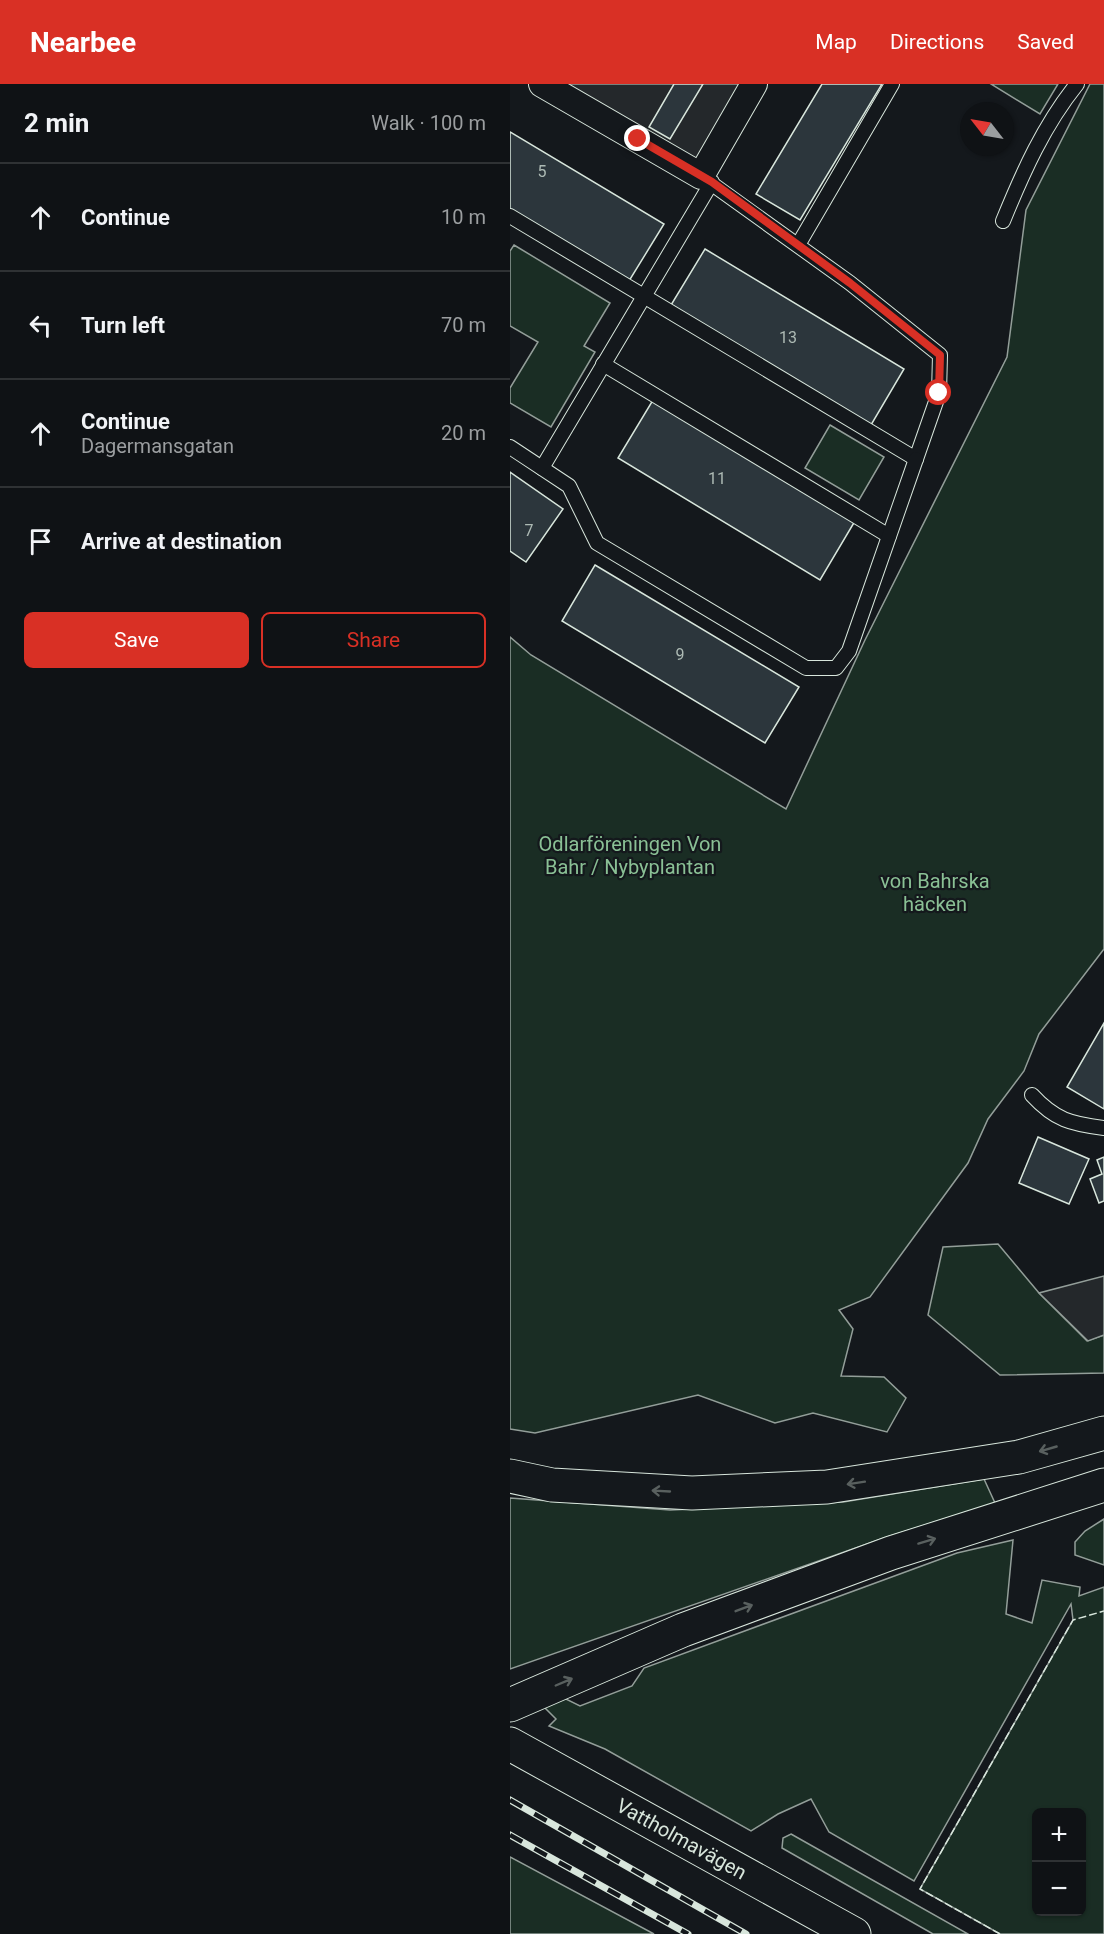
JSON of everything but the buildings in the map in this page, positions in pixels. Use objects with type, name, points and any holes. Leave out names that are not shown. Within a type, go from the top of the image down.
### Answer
[{"type":"main road","points":[[510,1476],[552,1485],[692,1492],[827,1487],[1019,1457],[1104,1433]]},
{"type":"main road","points":[[510,1705],[683,1630],[891,1552],[1104,1485]]},
{"type":"main road","name":"Vattholmavägen","points":[[510,1744],[854,1934]]},
{"type":"street","points":[[542,84],[706,179],[754,84]]},
{"type":"lane","points":[[798,245],[892,84]]},
{"type":"lane","points":[[1003,221],[1024,166],[1065,98],[1077,84]]},
{"type":"lane","points":[[510,447],[569,486],[597,543],[806,668],[836,668],[849,651],[939,393],[940,355],[798,245],[706,179],[643,296],[542,468]]},
{"type":"lane","points":[[510,216],[916,459]]},
{"type":"lane","points":[[603,364],[889,536]]},
{"type":"lane","points":[[1032,1095],[1048,1113],[1078,1125],[1104,1128]]},
{"type":"green space","points":[[991,84],[1058,84],[1040,114]]},
{"type":"green space","name":"von Bahrska häcken","points":[[1090,84],[1104,84],[1104,949],[1039,1034],[1024,1071],[988,1119],[968,1163],[870,1297],[839,1310],[853,1329],[841,1376],[884,1377],[906,1398],[887,1432],[813,1413],[775,1423],[698,1395],[535,1433],[510,1429],[510,637],[531,655],[786,809],[865,640],[1007,357],[1026,210]]},
{"type":"green space","points":[[514,245],[610,303],[584,346],[595,352],[551,427],[510,403],[510,388],[538,342],[510,326],[510,251]]},
{"type":"green space","points":[[830,425],[884,457],[859,500],[805,468]]},
{"type":"green space","points":[[998,1244],[1039,1293],[1087,1341],[1104,1335],[1104,1373],[1000,1375],[928,1315],[943,1247]]},
{"type":"green space","points":[[984,1479],[995,1503],[887,1537],[510,1669],[510,1498],[670,1510],[843,1502]]},
{"type":"green space","points":[[1104,1519],[1104,1565],[1075,1555],[1075,1542],[1085,1531]]},
{"type":"green space","points":[[1013,1540],[1006,1614],[1032,1623],[1042,1580],[1080,1587],[1079,1596],[1104,1587],[1104,1934],[1000,1934],[920,1889],[1073,1620],[1071,1604],[914,1881],[829,1832],[811,1799],[778,1814],[751,1831],[605,1749],[549,1726],[556,1719],[544,1707],[564,1698],[580,1706],[632,1686],[644,1668],[957,1553]]},
{"type":"green space","points":[[791,1834],[968,1934],[933,1934],[782,1848],[783,1838]]},
{"type":"green space","points":[[510,1857],[654,1934],[510,1934]]},
{"type":"shaded area","points":[[542,84],[754,84],[701,176]]},
{"type":"shaded area","points":[[1104,1276],[1104,1335],[1088,1341],[1039,1293]]},
{"type":"railway","points":[[510,1800],[746,1934]]},
{"type":"railway","points":[[510,1835],[688,1934]]},
{"type":"fence","points":[[1000,1934],[920,1889],[1073,1620],[1104,1611]]},
{"type":"route","points":[[638,139],[712,182],[850,283],[940,355],[939,393]]},
{"type":"park label","name":"Odlarföreningen Von Bahr / Nybyplantan","points":[[630,856]]}]
